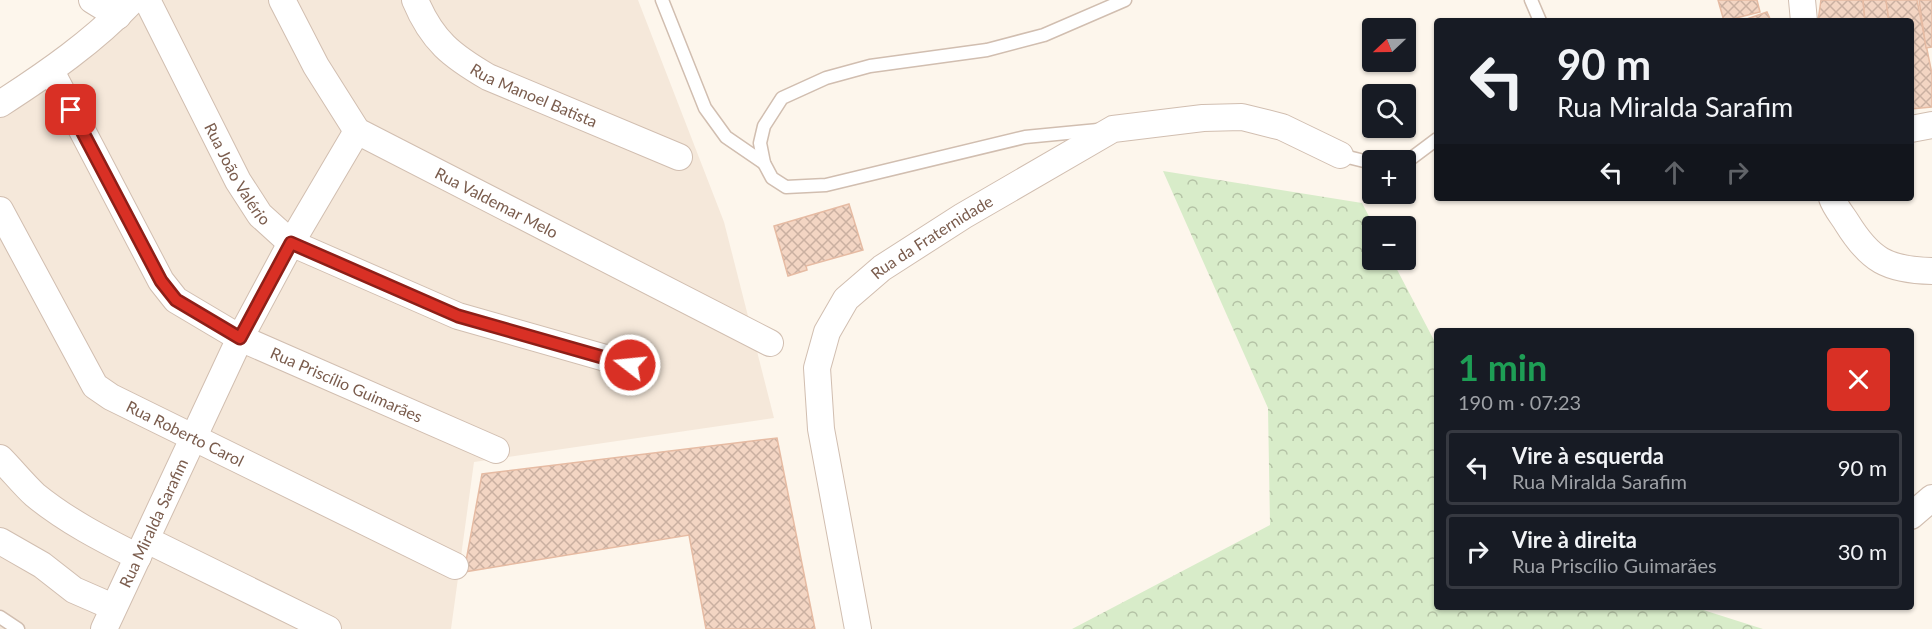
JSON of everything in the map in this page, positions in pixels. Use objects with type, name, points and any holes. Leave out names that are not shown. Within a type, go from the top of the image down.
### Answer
[{"type":"street","points":[[92,0],[126,8]]},
{"type":"street","name":"Rua João Valério","points":[[147,0],[238,181],[260,215],[291,243],[458,316],[630,365]]},
{"type":"street","name":"Rua Valdemar Melo","points":[[282,0],[315,66],[357,131],[770,343]]},
{"type":"street","name":"Rua Manoel Batista","points":[[415,0],[424,23],[443,48],[488,77],[679,157]]},
{"type":"street","points":[[1802,0],[1804,18]]},
{"type":"street","points":[[0,104],[51,71],[126,8]]},
{"type":"street","name":"Rua Priscílio Guimarães","points":[[51,71],[161,281],[176,300],[240,338],[496,450]]},
{"type":"street","name":"Rua da Fraternidade","points":[[858,629],[821,429],[817,369],[827,332],[846,299],[882,268],[963,216],[1113,129],[1203,118],[1242,117],[1282,127],[1340,155]]},
{"type":"street","points":[[1914,128],[1932,124]]},
{"type":"street","name":"Rua Miralda Sarafim","points":[[109,618],[240,338],[291,243],[357,131]]},
{"type":"street","points":[[1834,201],[1862,248],[1886,263],[1908,270],[1932,271]]},
{"type":"street","name":"Rua Roberto Carol","points":[[0,210],[96,386],[111,398],[455,566]]},
{"type":"street","points":[[0,458],[34,493],[85,530],[142,548],[328,629]]},
{"type":"street","points":[[1914,513],[1932,498]]},
{"type":"street","points":[[0,541],[42,565],[109,618]]},
{"type":"lane","points":[[662,0],[705,108],[726,137],[764,163]]},
{"type":"lane","points":[[1113,129],[1025,137],[826,185],[786,187],[772,178],[764,163],[760,143],[764,126],[782,98],[818,82],[870,66],[967,54],[1044,35],[1125,0]]},
{"type":"lane","points":[[1531,0],[1539,18]]},
{"type":"lane","points":[[1416,155],[1434,142]]},
{"type":"lane","points":[[1340,155],[1362,160]]},
{"type":"lane","points":[[0,617],[18,629]]},
{"type":"shaded area","points":[[145,0],[638,0],[724,222],[774,418],[474,462],[451,629],[0,629],[0,114],[34,95],[130,22]]},
{"type":"green space","points":[[1163,171],[1362,203],[1369,216],[1362,216],[1362,270],[1397,270],[1434,340],[1434,610],[1703,610],[1763,629],[1072,629],[1270,525],[1268,408]]},
{"type":"building","points":[[1718,0],[1757,0],[1760,12],[1736,18],[1723,18]]},
{"type":"building","points":[[1821,0],[1863,0],[1865,18],[1818,18]]},
{"type":"building","points":[[1863,0],[1886,0],[1889,18],[1865,18]]},
{"type":"building","points":[[1886,0],[1917,0],[1932,74],[1932,107],[1914,109],[1914,18],[1889,18]]},
{"type":"building","points":[[1919,0],[1932,0],[1932,47],[1926,48]]},
{"type":"building","points":[[1767,12],[1770,18],[1750,18]]},
{"type":"building","points":[[849,204],[863,250],[806,266],[807,270],[788,276],[774,226]]},
{"type":"building","points":[[777,438],[815,629],[706,629],[689,535],[464,572],[482,474]]},
{"type":"route","points":[[71,110],[144,244],[161,281],[176,300],[240,338],[291,243],[458,316],[630,365]]}]
